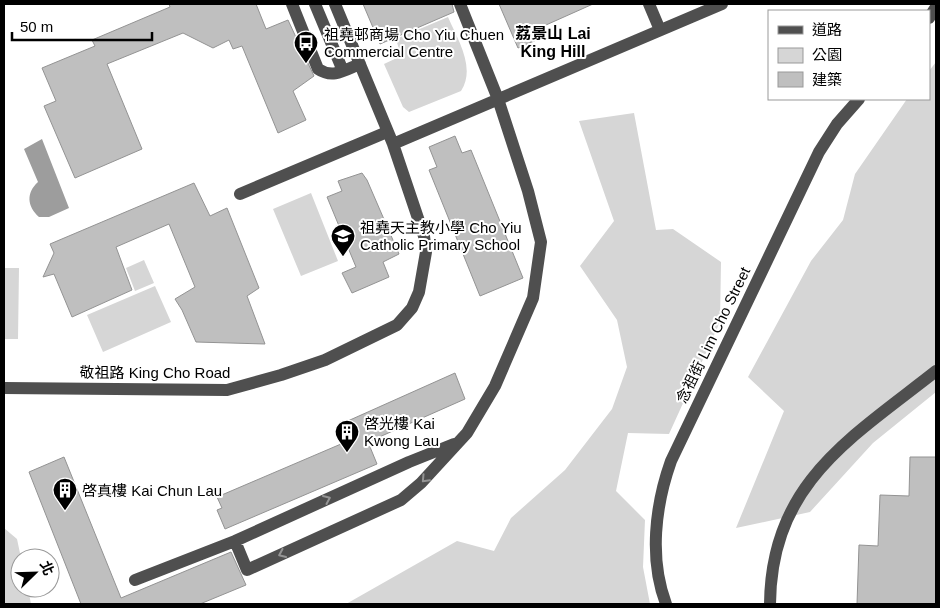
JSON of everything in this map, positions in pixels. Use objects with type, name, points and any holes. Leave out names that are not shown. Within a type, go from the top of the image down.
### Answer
[{"type":"street","points":[[292,4],[318,69],[325,74],[334,75],[360,64]]},
{"type":"street","points":[[315,4],[343,71]]},
{"type":"street","name":"敬祖路 King Cho Road","points":[[4,388],[227,390],[264,382],[325,360],[388,331],[397,325],[412,308],[419,292],[426,252],[424,236],[393,144],[335,4]]},
{"type":"street","points":[[234,541],[247,570],[401,500],[422,483],[467,433],[495,386],[533,298],[541,242],[528,191],[498,99],[460,4]]},
{"type":"street","points":[[649,4],[660,30]]},
{"type":"street","points":[[393,144],[722,4]]},
{"type":"street","name":"念祖街 Lim Cho Street","points":[[666,604],[658,572],[657,529],[662,493],[671,461],[819,152],[837,124],[858,100]]},
{"type":"street","points":[[240,194],[388,132]]},
{"type":"street","points":[[770,604],[772,569],[776,551],[787,518],[804,488],[836,450],[936,371]]},
{"type":"street","points":[[134,580],[234,541],[409,462],[457,443]]},
{"type":"green space","points":[[448,17],[464,54],[467,73],[465,82],[461,91],[409,112],[403,107],[384,64],[401,56],[396,39]]},
{"type":"green space","points":[[936,62],[936,392],[873,443],[810,512],[736,528],[784,411],[748,377],[811,261],[843,220],[855,174],[906,100],[930,100],[930,70]]},
{"type":"green space","points":[[634,113],[656,230],[673,229],[721,262],[720,322],[669,434],[628,433],[616,491],[645,520],[643,567],[650,604],[346,604],[457,541],[494,551],[511,518],[565,470],[612,409],[627,367],[617,320],[580,266],[614,221],[579,121]]},
{"type":"green space","points":[[311,193],[338,261],[301,276],[273,209]]},
{"type":"green space","points":[[144,260],[154,283],[135,291],[126,268]]},
{"type":"green space","points":[[4,268],[19,268],[18,339],[4,339]]},
{"type":"green space","points":[[155,286],[171,322],[103,352],[87,315]]},
{"type":"green space","points":[[4,528],[17,539],[19,548],[10,548],[10,598],[30,598],[31,604],[4,604]]},
{"type":"shaded area","points":[[42,139],[69,208],[49,217],[39,217],[30,204],[31,191],[38,182],[24,149]]},
{"type":"building","points":[[169,4],[256,4],[266,29],[288,20],[314,76],[293,91],[306,120],[278,133],[242,46],[233,49],[229,40],[213,48],[183,33],[107,64],[142,149],[75,178],[44,106],[56,101],[42,68],[95,46],[92,40],[170,7]]},
{"type":"building","points":[[363,4],[452,4],[454,12],[380,44]]},
{"type":"building","points":[[499,4],[593,4],[537,29],[541,38],[518,48]]},
{"type":"building","points":[[455,136],[462,153],[471,150],[523,278],[480,296],[429,170],[437,167],[429,147]]},
{"type":"building","points":[[362,173],[367,180],[399,254],[383,262],[389,277],[352,293],[342,273],[356,267],[327,197],[342,191],[338,181]]},
{"type":"building","points":[[194,183],[210,216],[227,208],[259,288],[247,296],[265,344],[196,342],[175,299],[195,287],[169,224],[116,247],[132,290],[72,317],[54,274],[43,277],[54,253],[50,244]]},
{"type":"building","name":"啓光樓 Kai Kwong Lau","points":[[455,373],[465,399],[368,442],[377,464],[225,529],[217,510],[222,508],[217,497],[348,441],[341,424]]},
{"type":"building","name":"啓真樓 Kai Chun Lau","points":[[64,457],[121,598],[231,552],[246,585],[200,604],[81,604],[29,472]]},
{"type":"building","points":[[910,457],[936,457],[936,604],[857,604],[859,545],[878,546],[880,495],[909,496]]},
{"type":"place","name":"祖堯邨商場 Cho Yiu Chuen Commercial Centre","points":[[306,64]]},
{"type":"place","name":"祖堯天主教小學 Cho Yiu Catholic Primary School","points":[[343,257]]},
{"type":"place","name":"啓光樓 Kai Kwong Lau","points":[[347,453]]},
{"type":"place","name":"啓真樓 Kai Chun Lau","points":[[65,511]]},
{"type":"district","name":"荔景山 Lai King Hill","points":[[553,42]]}]
